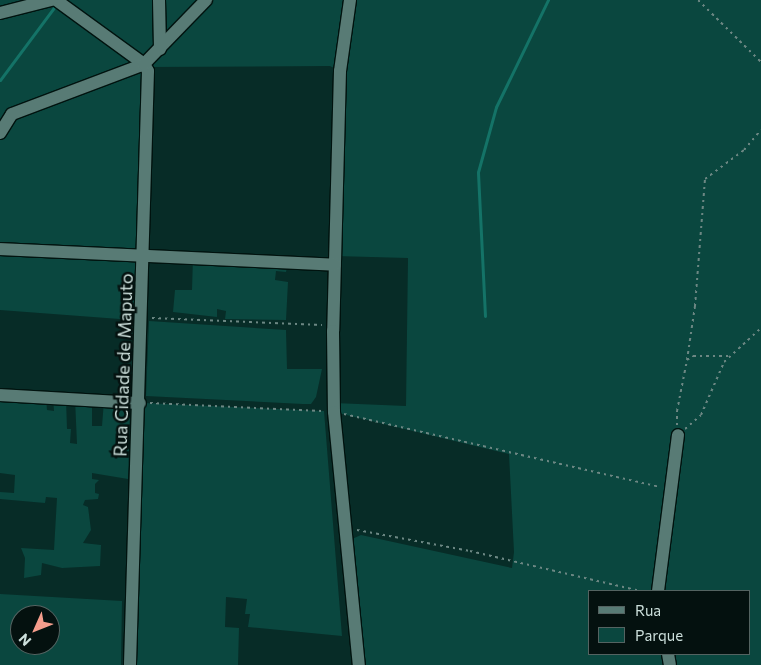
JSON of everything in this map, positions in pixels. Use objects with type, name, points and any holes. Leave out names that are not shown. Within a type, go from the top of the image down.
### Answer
[{"type":"street","points":[[0,13],[51,0]]},
{"type":"street","points":[[159,0],[160,49]]},
{"type":"street","points":[[0,133],[12,114],[145,66],[206,0]]},
{"type":"street","points":[[350,0],[340,71],[333,326],[334,412],[344,528],[360,665]]},
{"type":"street","points":[[60,3],[145,66]]},
{"type":"street","name":"Rua Cidade de Maputo","points":[[130,665],[144,254],[145,66]]},
{"type":"street","points":[[0,249],[144,254],[335,265]]},
{"type":"street","points":[[0,395],[140,403]]},
{"type":"street","points":[[658,590],[669,488],[678,435]]},
{"type":"path","points":[[698,0],[761,62]]},
{"type":"path","points":[[678,435],[677,411],[695,306],[705,179],[744,150],[761,130]]},
{"type":"path","points":[[142,317],[333,326]]},
{"type":"path","points":[[678,435],[701,415],[724,362],[761,328]]},
{"type":"path","points":[[687,360],[693,356],[731,356]]},
{"type":"path","points":[[140,403],[334,412],[669,488]]},
{"type":"path","points":[[344,528],[470,551],[636,590]]},
{"type":"green space","points":[[0,0],[761,0],[761,665],[363,665],[352,539],[361,535],[512,568],[514,552],[509,454],[334,412],[334,403],[406,406],[408,258],[335,256],[340,71],[330,66],[146,67],[133,320],[0,310]]},
{"type":"green space","points":[[193,257],[288,262],[286,272],[276,271],[275,280],[288,282],[286,320],[225,319],[226,311],[217,309],[217,317],[173,312],[175,290],[192,290]]},
{"type":"green space","points":[[149,321],[286,330],[287,369],[322,369],[316,397],[311,404],[303,404],[146,396]]},
{"type":"green space","points":[[0,395],[46,398],[47,410],[54,411],[53,398],[66,399],[67,429],[71,429],[70,443],[77,444],[75,399],[92,406],[92,426],[102,426],[104,401],[130,406],[128,479],[92,473],[92,479],[99,480],[95,484],[95,493],[99,494],[98,499],[85,500],[83,505],[88,507],[91,530],[83,543],[101,545],[100,566],[62,568],[42,563],[41,575],[24,578],[25,558],[21,548],[54,550],[57,498],[46,497],[45,503],[0,499],[0,492],[14,493],[15,475],[0,473]]},
{"type":"green space","points":[[144,403],[324,411],[342,636],[248,627],[250,614],[245,614],[247,599],[226,597],[225,627],[239,628],[238,665],[136,665]]},
{"type":"green space","points":[[0,594],[122,601],[121,665],[0,665]]},
{"type":"waterway","points":[[485,316],[478,172],[496,107],[548,0]]},
{"type":"waterway","points":[[0,80],[56,5]]}]
